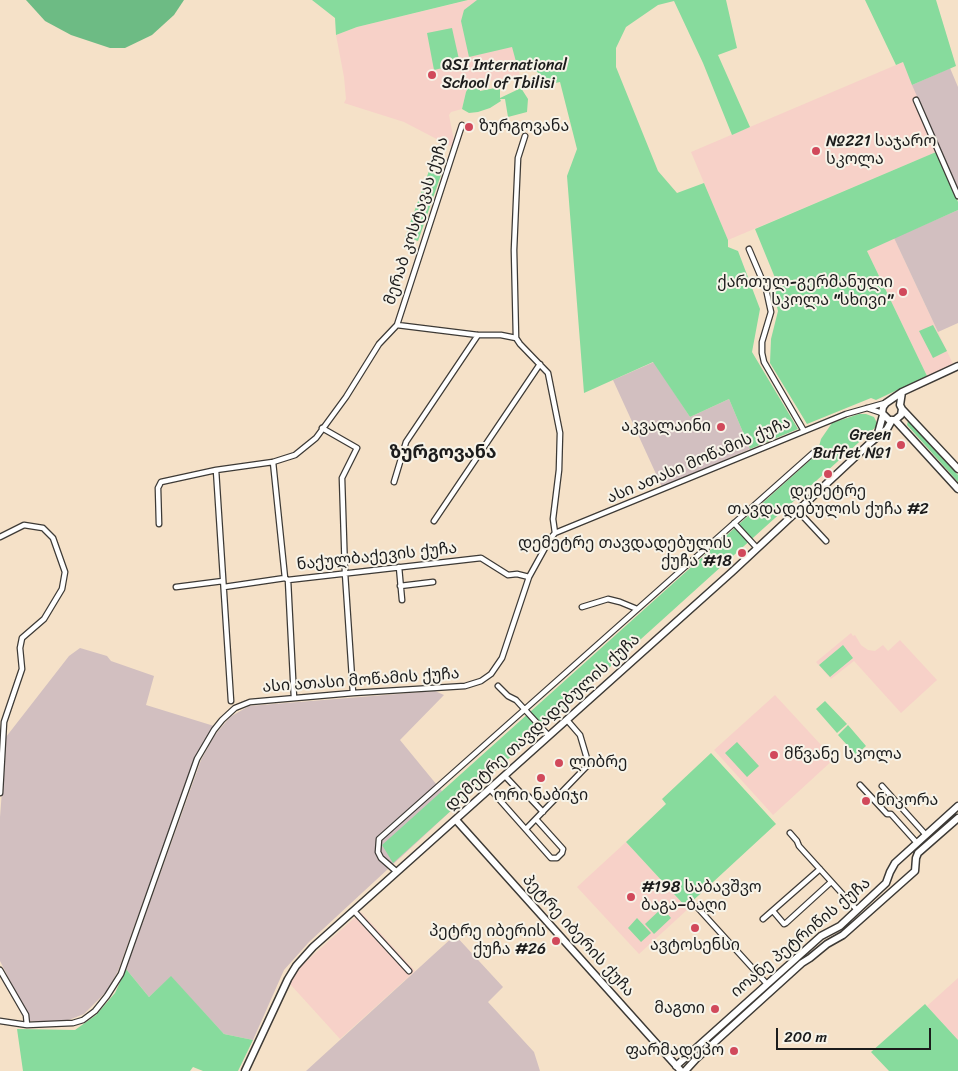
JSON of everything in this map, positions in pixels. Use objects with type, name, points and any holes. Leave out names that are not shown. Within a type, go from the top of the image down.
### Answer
[{"type":"main road","points":[[877,437],[883,407],[888,402],[902,392],[958,366]]},
{"type":"main road","points":[[887,429],[901,415],[902,392]]},
{"type":"main road","points":[[888,402],[895,401],[958,469]]},
{"type":"main road","points":[[882,414],[885,418],[894,420],[905,430],[958,489]]},
{"type":"main road","points":[[887,429],[905,430]]},
{"type":"main road","name":"დემეტრე თავდადებულის ქუჩა","points":[[245,1071],[281,992],[296,966],[313,947],[505,776],[887,429]]},
{"type":"main road","name":"იოანე პეტრიწის ქუჩა","points":[[678,1068],[804,950],[827,931],[840,926],[886,884],[895,863],[958,806]]},
{"type":"main road","points":[[917,864],[916,858],[918,853],[958,818],[951,812]]},
{"type":"main road","name":"პეტრე იბერის ქუჩა","points":[[456,820],[678,1068]]},
{"type":"main road","points":[[915,845],[918,853]]},
{"type":"main road","points":[[906,852],[917,864]]},
{"type":"main road","name":"იოანე პეტრიწის ქუჩა","points":[[685,1071],[802,963],[827,944],[843,935],[915,871],[917,864]]},
{"type":"main road","points":[[827,931],[831,938],[835,939]]},
{"type":"main road","points":[[821,936],[826,936],[829,939],[827,944]]},
{"type":"main road","points":[[804,950],[804,954],[807,958],[810,958]]},
{"type":"main road","points":[[797,957],[802,956],[804,958],[802,963]]},
{"type":"main road","points":[[758,992],[763,998]]},
{"type":"street","points":[[916,100],[958,196]]},
{"type":"street","name":"მერაბ კოსტავას ქუჩა","points":[[397,325],[462,124]]},
{"type":"street","points":[[516,338],[514,250],[518,158],[525,136]]},
{"type":"street","points":[[749,249],[766,290],[771,312],[762,342],[764,362],[804,430]]},
{"type":"street","points":[[159,524],[158,488],[162,482],[216,470],[273,462],[295,455],[309,445],[346,396],[379,344],[397,325],[516,338],[548,373],[560,433],[553,518],[555,533]]},
{"type":"street","points":[[394,482],[406,442],[478,335]]},
{"type":"street","points":[[434,521],[540,364]]},
{"type":"street","name":"ასი ათასი მოწამის ქუჩა","points":[[0,1022],[28,1025],[73,1024],[83,1020],[95,1011],[107,996],[121,974],[198,759],[214,730],[235,708],[250,702],[465,686],[481,681],[491,674],[502,658],[528,577],[555,533],[567,530],[804,430],[846,414],[888,402]]},
{"type":"street","points":[[865,408],[882,414]]},
{"type":"street","points":[[322,428],[357,448],[342,478],[353,693]]},
{"type":"street","name":"დემეტრე თავდადებულის ქუჩა","points":[[397,872],[381,858],[378,852],[379,839],[812,453]]},
{"type":"street","points":[[273,462],[287,579],[294,698]]},
{"type":"street","points":[[216,470],[231,701]]},
{"type":"street","points":[[797,510],[826,541]]},
{"type":"street","points":[[734,523],[757,548]]},
{"type":"street","points":[[0,536],[24,525],[43,528],[52,538],[65,572],[62,590],[44,619],[22,638],[20,648],[22,669],[4,722],[0,793]]},
{"type":"street","name":"ნაქულბაქევის ქუჩა","points":[[176,587],[287,579],[481,558],[508,575],[517,574],[528,577]]},
{"type":"street","points":[[399,567],[402,600]]},
{"type":"street","points":[[400,586],[433,582]]},
{"type":"street","points":[[582,607],[608,599],[637,609]]},
{"type":"street","points":[[498,686],[508,696],[514,698],[549,736]]},
{"type":"street","points":[[526,829],[587,766],[588,762],[580,735],[567,720]]},
{"type":"street","points":[[505,776],[543,812]]},
{"type":"street","points":[[860,785],[887,814],[891,814],[915,845]]},
{"type":"street","points":[[882,786],[926,835]]},
{"type":"street","points":[[490,789],[553,859],[562,853],[562,848],[536,819]]},
{"type":"street","points":[[790,833],[798,841],[799,846],[857,910]]},
{"type":"street","points":[[763,919],[820,869]]},
{"type":"street","points":[[773,911],[784,924],[786,923],[831,882]]},
{"type":"street","points":[[697,907],[767,984]]},
{"type":"street","points":[[354,911],[409,971]]},
{"type":"street","points":[[0,970],[26,1015],[28,1025]]},
{"type":"shaded area","name":"QSI International School of Tbilisi","points":[[469,0],[500,0],[520,76],[470,84],[462,109],[451,112],[449,115],[454,141],[452,147],[404,122],[344,103],[346,99],[344,77],[336,35],[357,27]]},
{"type":"shaded area","name":"№221 საჯარო სკოლა","points":[[903,62],[941,150],[728,240],[691,152]]},
{"type":"shaded area","points":[[950,68],[958,87],[958,189],[912,85]]},
{"type":"shaded area","points":[[958,210],[958,323],[938,332],[894,238]]},
{"type":"shaded area","name":"ქართულ-გერმანული სკოლა \"სხივი\"","points":[[894,238],[953,364],[927,376],[867,251]]},
{"type":"shaded area","points":[[654,362],[690,417],[729,399],[750,449],[662,487],[613,380]]},
{"type":"shaded area","points":[[851,633],[853,636],[855,635],[861,645],[868,650],[875,651],[883,645],[888,651],[900,640],[937,680],[901,713],[854,661],[831,679],[816,662]]},
{"type":"shaded area","points":[[80,648],[107,656],[111,661],[154,676],[146,705],[214,726],[196,755],[118,971],[107,991],[84,1014],[66,1021],[30,1021],[0,961],[0,817],[6,737],[69,656]]},
{"type":"shaded area","points":[[435,691],[444,695],[400,740],[455,807],[309,942],[284,970],[253,1040],[224,1034],[171,977],[149,997],[126,969],[201,760],[214,736],[230,717],[249,706]]},
{"type":"shaded area","name":"მწვანე სკოლა","points":[[775,695],[834,759],[773,815],[714,750]]},
{"type":"shaded area","name":"#198 საბავშვო ბაგა–ბაღი","points":[[626,842],[688,909],[639,954],[577,887]]},
{"type":"shaded area","points":[[361,912],[415,971],[340,1039],[290,984],[300,967]]},
{"type":"shaded area","points":[[455,935],[503,987],[488,1002],[534,1052],[540,1071],[306,1071]]},
{"type":"shaded area","points":[[958,978],[958,1040],[927,1006]]},
{"type":"green space","points":[[26,0],[184,0],[174,15],[152,35],[125,48],[110,48],[71,35],[45,21]]},
{"type":"green space","points":[[312,0],[468,0],[357,27],[336,35],[335,18]]},
{"type":"green space","points":[[477,0],[726,0],[737,48],[718,55],[750,127],[732,135],[703,63],[674,1],[658,5],[626,27],[616,48],[616,67],[658,171],[677,193],[704,183],[728,240],[728,247],[738,251],[760,309],[752,352],[798,429],[750,449],[729,399],[690,417],[653,362],[584,393],[567,176],[577,149],[560,82],[546,85],[541,75],[532,68],[518,69],[512,47],[469,57],[461,21],[464,10]]},
{"type":"green space","points":[[865,0],[936,0],[956,66],[912,85],[903,62],[896,65]]},
{"type":"green space","points":[[452,28],[460,64],[434,70],[427,33]]},
{"type":"green space","points":[[469,86],[479,86],[480,91],[500,87],[500,98],[521,88],[528,99],[527,112],[508,117],[505,99],[500,99],[501,101],[490,108],[469,113],[462,109]]},
{"type":"green space","points":[[936,152],[958,202],[958,210],[867,251],[927,376],[876,400],[871,398],[807,424],[770,363],[771,339],[778,311],[773,292],[780,290],[755,229]]},
{"type":"green space","points":[[429,171],[441,175],[418,241],[405,237]]},
{"type":"green space","points":[[933,325],[947,351],[933,358],[919,331]]},
{"type":"green space","points":[[859,414],[874,417],[878,425],[393,863],[382,845],[817,454],[821,439],[832,423]]},
{"type":"green space","points":[[908,421],[958,475],[958,482],[907,425]]},
{"type":"green space","points":[[843,645],[853,658],[830,677],[819,665]]},
{"type":"green space","points":[[825,701],[847,724],[837,733],[816,709]]},
{"type":"green space","points":[[848,725],[866,746],[856,755],[838,735]]},
{"type":"green space","points":[[737,742],[759,766],[747,777],[725,753]]},
{"type":"green space","points":[[711,753],[776,824],[686,907],[626,842],[666,804],[662,799]]},
{"type":"green space","points":[[662,908],[671,918],[654,934],[645,924]]},
{"type":"green space","points":[[637,918],[651,933],[641,942],[628,928]]},
{"type":"green space","points":[[126,969],[149,997],[171,976],[224,1034],[253,1040],[238,1071],[203,1071],[193,1067],[190,1071],[23,1071],[17,1029],[75,1030],[96,1015],[115,993]]},
{"type":"green space","points":[[925,1004],[958,1040],[958,1071],[889,1071],[871,1052]]},
{"type":"place","name":"QSI International School of Tbilisi","points":[[432,75]]},
{"type":"place","name":"ზურგოვანა","points":[[469,127]]},
{"type":"place","name":"№221 საჯარო სკოლა","points":[[816,151]]},
{"type":"place","name":"ქართულ-გერმანული სკოლა \"სხივი\"","points":[[903,292]]},
{"type":"place","name":"აკვალაინი","points":[[721,427]]},
{"type":"place","name":"Green Buffet №1","points":[[901,445]]},
{"type":"place","name":"დემეტრე თავდადებულის ქუჩა #2","points":[[828,474]]},
{"type":"place","name":"დემეტრე თავდადებულის ქუჩა #18","points":[[742,553]]},
{"type":"place","name":"მწვანე სკოლა","points":[[774,755]]},
{"type":"place","name":"ლიბრე","points":[[559,763]]},
{"type":"place","name":"ორი ნაბიჯი","points":[[541,778]]},
{"type":"place","name":"ნიკორა","points":[[866,801]]},
{"type":"place","name":"#198 საბავშვო ბაგა–ბაღი","points":[[631,897]]},
{"type":"place","name":"ავტოსენსი","points":[[695,928]]},
{"type":"place","name":"პეტრე იბერის ქუჩა #26","points":[[556,941]]},
{"type":"place","name":"მაგთი","points":[[715,1009]]},
{"type":"place","name":"ფარმადეპო","points":[[734,1051]]},
{"type":"district","name":"ზურგოვანა","points":[[443,453]]}]
